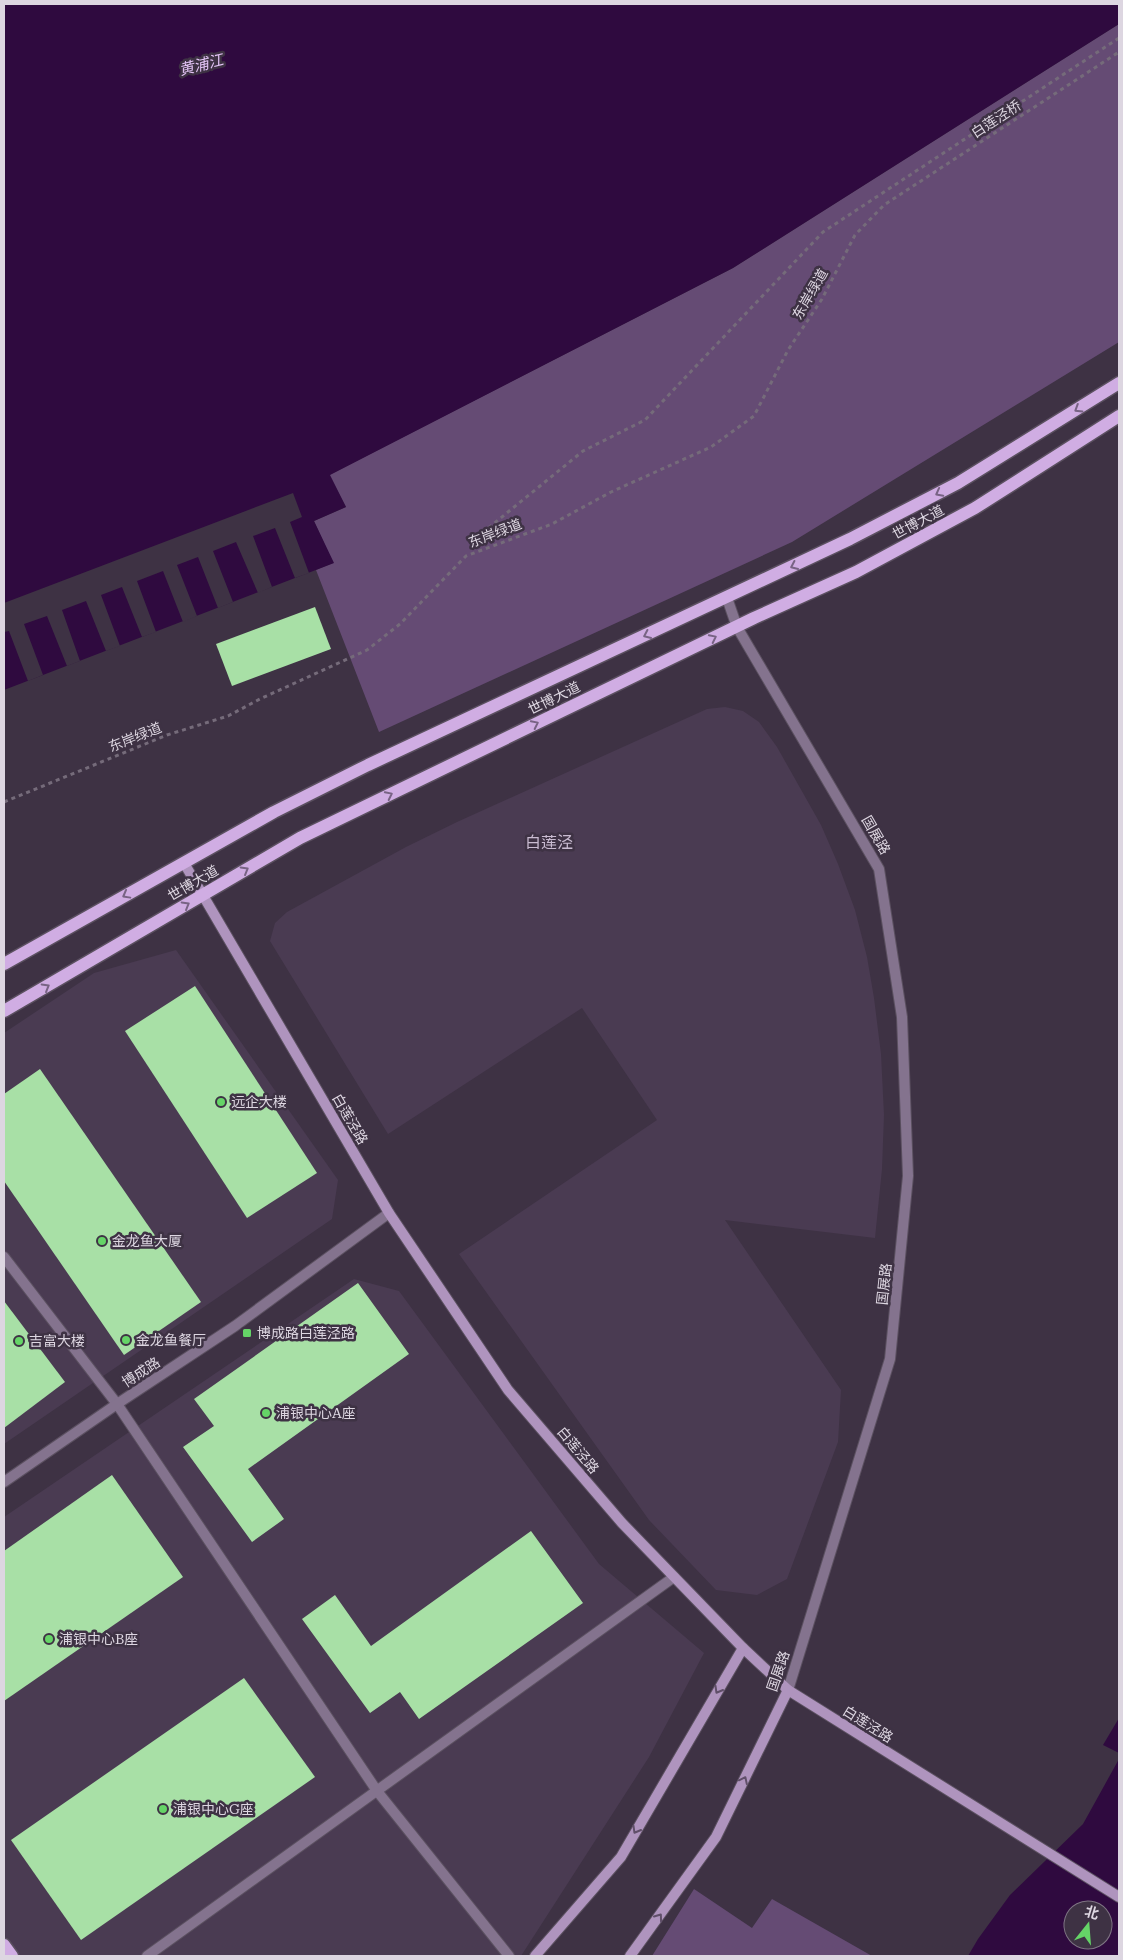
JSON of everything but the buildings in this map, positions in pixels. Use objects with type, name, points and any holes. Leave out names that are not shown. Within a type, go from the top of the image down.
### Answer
[{"type":"main road","name":"世博大道","points":[[4,964],[274,812],[368,765],[850,539],[958,483],[1119,383]]},
{"type":"main road","name":"世博大道","points":[[4,1011],[300,838],[737,627],[856,572],[975,508],[1119,416]]},
{"type":"main road","points":[[4,1945],[12,1956]]},
{"type":"street","name":"国展路","points":[[630,1956],[716,1838],[788,1690],[890,1359],[908,1176],[902,1017],[880,869],[737,627],[727,598]]},
{"type":"street","name":"白莲泾路","points":[[184,863],[389,1213],[508,1390],[622,1524],[743,1648],[788,1690],[1015,1830],[1119,1897]]},
{"type":"street","name":"博成路","points":[[4,1482],[235,1326],[389,1213]]},
{"type":"street","points":[[4,1257],[117,1404],[377,1791],[509,1956]]},
{"type":"street","points":[[147,1956],[674,1576]]},
{"type":"street","points":[[535,1956],[621,1857],[743,1648]]},
{"type":"path","points":[[476,538],[583,451],[645,420],[822,232],[1119,38]]},
{"type":"path","name":"白莲泾桥","points":[[884,205],[1119,52]]},
{"type":"path","name":"东岸绿道","points":[[4,802],[167,735],[228,716],[260,699],[367,650],[400,624],[466,556],[552,524],[611,492],[711,447],[754,416],[788,350],[822,299],[855,235],[884,205]]},
{"type":"shaded area","points":[[1119,24],[1119,342],[792,542],[379,732],[316,570],[333,563],[314,521],[346,507],[329,475],[733,268]]},
{"type":"shaded area","points":[[725,707],[743,711],[759,722],[777,747],[821,825],[838,864],[855,910],[867,957],[881,1054],[884,1115],[882,1169],[875,1238],[725,1220],[841,1390],[838,1442],[787,1579],[757,1595],[716,1590],[649,1520],[459,1254],[657,1120],[582,1008],[388,1134],[270,941],[275,923],[287,912],[406,847],[707,709]]},
{"type":"shaded area","points":[[176,950],[338,1180],[332,1219],[4,1444],[4,1033],[94,973]]},
{"type":"shaded area","points":[[354,1279],[399,1291],[599,1564],[704,1653],[649,1757],[521,1956],[4,1956],[4,1517]]},
{"type":"shaded area","points":[[694,1889],[752,1928],[772,1899],[872,1956],[652,1956]]},
{"type":"water","name":"黄浦江","points":[[4,4],[1119,4],[1119,24],[733,268],[330,475],[346,507],[314,521],[334,563],[4,690]]},
{"type":"water","points":[[1119,1718],[1119,1753],[1103,1745]]},
{"type":"water","points":[[1119,1759],[1119,1956],[968,1956],[1010,1895],[1083,1824]]},
{"type":"pier","points":[[293,493],[302,517],[290,522],[309,573],[295,578],[275,528],[253,536],[272,587],[258,593],[236,542],[213,551],[233,602],[218,608],[198,557],[177,565],[197,616],[183,622],[163,571],[137,581],[156,632],[142,637],[122,587],[101,595],[120,646],[106,651],[86,601],[62,610],[80,661],[67,666],[47,616],[24,624],[43,675],[28,681],[9,631],[4,632],[4,603]]},
{"type":"place","name":"远企大楼","points":[[221,1102]]},
{"type":"place","name":"金龙鱼大厦","points":[[102,1241]]},
{"type":"place","name":"博成路白莲泾路","points":[[247,1333]]},
{"type":"place","name":"金龙鱼餐厅","points":[[126,1340]]},
{"type":"place","name":"吉富大楼","points":[[19,1341]]},
{"type":"place","name":"浦银中心A座","points":[[266,1413]]},
{"type":"place","name":"浦银中心B座","points":[[49,1639]]},
{"type":"place","name":"浦银中心G座","points":[[163,1809]]},
{"type":"district","name":"白莲泾","points":[[549,842]]}]
